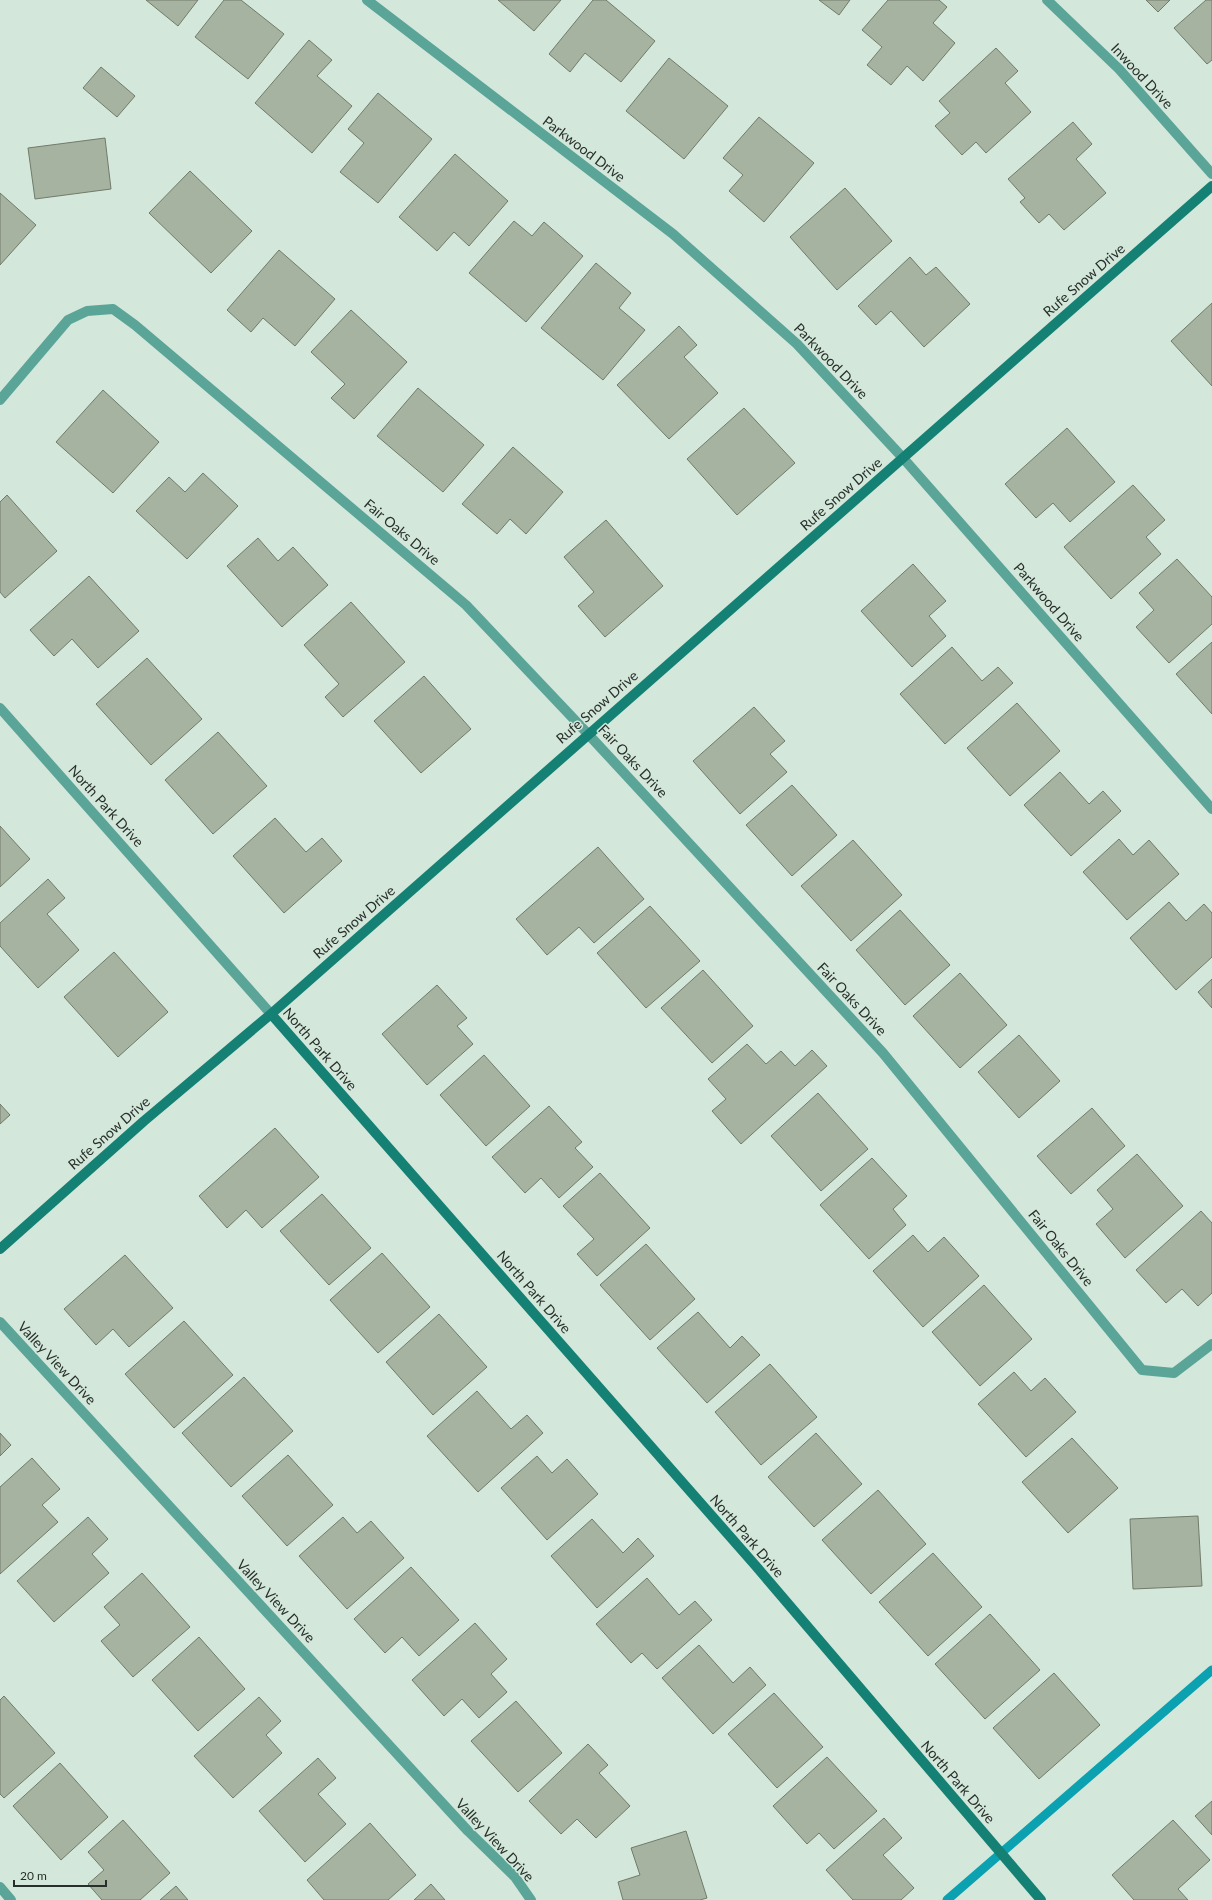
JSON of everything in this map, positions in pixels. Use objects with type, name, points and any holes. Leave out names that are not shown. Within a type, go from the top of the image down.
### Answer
[{"type":"main road","name":"Rufe Snow Drive","points":[[0,1249],[144,1121],[271,1014],[1212,186]]},
{"type":"main road","name":"North Park Drive","points":[[271,1014],[755,1565],[1041,1900]]},
{"type":"street","name":"Parkwood Drive","points":[[367,0],[673,234],[797,344],[903,458],[1212,809]]},
{"type":"street","name":"Inwood Drive","points":[[1047,0],[1118,69],[1212,174]]},
{"type":"street","name":"Fair Oaks Drive","points":[[0,400],[68,320],[87,311],[113,309],[135,324],[466,605],[588,734],[883,1053],[1142,1370],[1174,1374],[1212,1344]]},
{"type":"street","name":"North Park Drive","points":[[0,708],[271,1014]]},
{"type":"street","name":"Valley View Drive","points":[[0,1322],[468,1831],[515,1878],[531,1900]]},
{"type":"street","points":[[0,1887],[11,1900]]},
{"type":"building","points":[[146,0],[198,0],[178,26]]},
{"type":"building","points":[[224,0],[241,0],[284,34],[248,79],[195,37]]},
{"type":"building","points":[[498,0],[561,0],[534,31]]},
{"type":"building","points":[[593,0],[606,0],[655,41],[621,82],[585,53],[570,72],[549,54]]},
{"type":"building","points":[[819,0],[850,0],[839,15]]},
{"type":"building","points":[[888,0],[939,0],[947,7],[933,23],[955,43],[923,81],[907,66],[891,85],[867,65],[882,47],[862,30]]},
{"type":"building","points":[[1146,0],[1170,0],[1158,12]]},
{"type":"building","points":[[1206,0],[1212,0],[1212,60],[1207,64],[1174,28]]},
{"type":"building","points":[[309,40],[332,60],[317,76],[352,106],[312,153],[255,103]]},
{"type":"building","points":[[996,48],[1018,71],[1005,83],[1031,112],[986,153],[976,142],[962,155],[935,126],[950,113],[939,101]]},
{"type":"building","points":[[669,58],[728,106],[684,159],[626,111]]},
{"type":"building","points":[[101,67],[135,96],[117,117],[83,88]]},
{"type":"building","points":[[378,93],[432,139],[378,203],[340,172],[364,143],[348,129]]},
{"type":"building","points":[[759,117],[814,163],[764,222],[729,191],[743,175],[723,158]]},
{"type":"building","points":[[1073,122],[1092,144],[1076,159],[1106,193],[1064,230],[1049,214],[1039,223],[1020,202],[1025,198],[1008,179]]},
{"type":"building","points":[[105,138],[111,189],[35,199],[28,148]]},
{"type":"building","points":[[455,154],[508,201],[469,246],[454,232],[437,251],[399,217]]},
{"type":"building","points":[[190,171],[252,231],[211,273],[149,213]]},
{"type":"building","points":[[845,188],[892,241],[837,290],[790,237]]},
{"type":"building","points":[[0,193],[36,225],[0,265]]},
{"type":"building","points":[[514,221],[532,236],[544,222],[583,256],[526,322],[469,273]]},
{"type":"building","points":[[279,250],[335,299],[295,346],[263,318],[251,332],[227,310]]},
{"type":"building","points":[[910,257],[926,275],[936,267],[970,304],[924,347],[891,311],[876,325],[858,306]]},
{"type":"building","points":[[596,263],[631,293],[619,308],[645,330],[603,380],[541,328]]},
{"type":"building","points":[[1212,303],[1212,386],[1171,341]]},
{"type":"building","points":[[351,310],[407,362],[354,419],[331,398],[345,384],[311,352]]},
{"type":"building","points":[[679,326],[697,345],[684,357],[718,393],[669,439],[617,385]]},
{"type":"building","points":[[418,388],[484,445],[443,492],[377,436]]},
{"type":"building","points":[[103,390],[159,442],[113,493],[56,442]]},
{"type":"building","points":[[744,408],[795,463],[737,515],[687,459]]},
{"type":"building","points":[[1067,428],[1115,482],[1070,522],[1053,503],[1036,518],[1005,484]]},
{"type":"building","points":[[513,447],[563,492],[526,534],[510,519],[497,534],[462,504]]},
{"type":"building","points":[[203,473],[238,506],[187,559],[136,511],[169,477],[185,492]]},
{"type":"building","points":[[1133,485],[1165,520],[1146,537],[1161,554],[1111,599],[1064,547]]},
{"type":"building","points":[[7,495],[57,551],[5,598],[0,592],[0,502]]},
{"type":"building","points":[[606,520],[663,586],[605,637],[578,606],[594,592],[564,557]]},
{"type":"building","points":[[258,538],[278,561],[293,547],[328,585],[282,627],[227,566]]},
{"type":"building","points":[[1177,559],[1212,597],[1212,624],[1169,663],[1136,627],[1154,610],[1139,593]]},
{"type":"building","points":[[913,564],[946,601],[929,616],[946,636],[912,667],[861,611]]},
{"type":"building","points":[[89,576],[139,631],[98,668],[72,639],[54,656],[30,630]]},
{"type":"building","points":[[351,602],[405,662],[343,717],[325,697],[339,684],[304,645]]},
{"type":"building","points":[[1212,642],[1212,714],[1176,674]]},
{"type":"building","points":[[952,647],[982,681],[998,667],[1013,683],[945,744],[900,694]]},
{"type":"building","points":[[147,658],[202,719],[151,765],[96,704]]},
{"type":"building","points":[[424,676],[471,729],[421,773],[374,721]]},
{"type":"building","points":[[1017,703],[1060,751],[1010,796],[967,748]]},
{"type":"building","points":[[754,707],[785,741],[770,754],[787,772],[740,814],[693,761]]},
{"type":"building","points":[[218,732],[267,786],[213,834],[165,780]]},
{"type":"building","points":[[1060,772],[1089,804],[1103,791],[1121,811],[1071,856],[1024,805]]},
{"type":"building","points":[[792,785],[837,835],[792,876],[746,825]]},
{"type":"building","points":[[275,818],[306,852],[322,838],[342,861],[284,913],[233,856]]},
{"type":"building","points":[[0,826],[30,859],[0,887]]},
{"type":"building","points":[[1119,839],[1133,855],[1149,840],[1179,874],[1127,920],[1083,872]]},
{"type":"building","points":[[853,840],[902,895],[851,941],[801,886]]},
{"type":"building","points":[[598,847],[644,899],[594,943],[579,927],[547,955],[516,919]]},
{"type":"building","points":[[48,879],[65,898],[47,914],[79,950],[38,988],[0,946],[0,923]]},
{"type":"building","points":[[1169,902],[1186,921],[1204,904],[1212,913],[1212,957],[1176,990],[1130,938]]},
{"type":"building","points":[[650,906],[700,961],[646,1008],[597,953]]},
{"type":"building","points":[[900,910],[950,965],[905,1005],[856,950]]},
{"type":"building","points":[[114,952],[168,1012],[118,1057],[64,997]]},
{"type":"building","points":[[703,970],[753,1026],[712,1063],[661,1008]]},
{"type":"building","points":[[960,973],[1007,1025],[960,1068],[913,1016]]},
{"type":"building","points":[[1212,979],[1212,1008],[1198,992]]},
{"type":"building","points":[[437,985],[467,1018],[457,1026],[473,1044],[427,1085],[382,1034]]},
{"type":"building","points":[[1019,1035],[1060,1081],[1019,1118],[978,1072]]},
{"type":"building","points":[[747,1044],[766,1064],[781,1051],[795,1066],[812,1050],[827,1066],[741,1144],[712,1111],[726,1099],[708,1079]]},
{"type":"building","points":[[484,1055],[530,1106],[486,1146],[440,1095]]},
{"type":"building","points":[[818,1093],[868,1149],[821,1191],[771,1136]]},
{"type":"building","points":[[0,1104],[10,1115],[0,1124]]},
{"type":"building","points":[[549,1106],[582,1142],[575,1148],[593,1167],[559,1198],[541,1178],[525,1193],[492,1157]]},
{"type":"building","points":[[1092,1108],[1125,1146],[1071,1194],[1037,1156]]},
{"type":"building","points":[[275,1128],[319,1177],[262,1228],[246,1210],[227,1228],[199,1196]]},
{"type":"building","points":[[1137,1154],[1183,1206],[1125,1258],[1096,1224],[1113,1209],[1097,1190]]},
{"type":"building","points":[[872,1158],[907,1196],[893,1209],[906,1225],[869,1259],[820,1205]]},
{"type":"building","points":[[600,1173],[650,1228],[597,1276],[577,1254],[594,1239],[563,1206]]},
{"type":"building","points":[[322,1194],[371,1248],[329,1285],[280,1231]]},
{"type":"building","points":[[1201,1211],[1212,1223],[1212,1293],[1198,1306],[1182,1289],[1166,1303],[1136,1270]]},
{"type":"building","points":[[913,1235],[928,1252],[944,1237],[979,1276],[923,1327],[873,1271]]},
{"type":"building","points":[[646,1244],[695,1299],[650,1340],[600,1285]]},
{"type":"building","points":[[382,1253],[430,1307],[378,1353],[330,1300]]},
{"type":"building","points":[[125,1255],[173,1308],[129,1347],[113,1329],[96,1345],[64,1309]]},
{"type":"building","points":[[984,1285],[1032,1339],[980,1386],[932,1332]]},
{"type":"building","points":[[698,1312],[730,1348],[742,1336],[760,1355],[707,1403],[657,1348]]},
{"type":"building","points":[[439,1314],[487,1367],[433,1415],[386,1362]]},
{"type":"building","points":[[184,1321],[233,1375],[174,1428],[125,1374]]},
{"type":"building","points":[[770,1364],[817,1417],[761,1465],[715,1412]]},
{"type":"building","points":[[1014,1372],[1031,1391],[1045,1378],[1076,1412],[1026,1457],[978,1404]]},
{"type":"building","points":[[244,1377],[293,1431],[231,1487],[182,1433]]},
{"type":"building","points":[[477,1391],[511,1429],[527,1415],[543,1433],[478,1492],[427,1436]]},
{"type":"building","points":[[0,1433],[11,1445],[0,1456]]},
{"type":"building","points":[[816,1433],[862,1484],[814,1527],[768,1477]]},
{"type":"building","points":[[1072,1438],[1118,1488],[1068,1533],[1022,1482]]},
{"type":"building","points":[[288,1455],[333,1505],[287,1546],[242,1496]]},
{"type":"building","points":[[537,1456],[552,1473],[567,1459],[598,1494],[547,1540],[501,1488]]},
{"type":"building","points":[[32,1458],[60,1489],[42,1505],[58,1522],[0,1574],[0,1487]]},
{"type":"building","points":[[878,1490],[926,1544],[871,1594],[822,1540]]},
{"type":"building","points":[[1198,1516],[1202,1586],[1133,1589],[1130,1519]]},
{"type":"building","points":[[88,1517],[108,1539],[92,1554],[109,1573],[54,1622],[17,1581]]},
{"type":"building","points":[[343,1517],[357,1533],[371,1521],[404,1558],[347,1609],[299,1556]]},
{"type":"building","points":[[592,1519],[623,1553],[638,1538],[654,1556],[597,1608],[551,1556]]},
{"type":"building","points":[[933,1553],[982,1607],[928,1656],[879,1602]]},
{"type":"building","points":[[411,1567],[459,1620],[419,1656],[402,1637],[385,1653],[354,1619]]},
{"type":"building","points":[[142,1573],[190,1627],[133,1677],[101,1641],[120,1625],[104,1607]]},
{"type":"building","points":[[647,1578],[679,1615],[695,1601],[712,1620],[657,1669],[642,1653],[631,1663],[596,1624]]},
{"type":"building","points":[[990,1614],[1040,1670],[985,1719],[935,1664]]},
{"type":"building","points":[[475,1623],[507,1659],[491,1674],[507,1692],[479,1718],[462,1699],[444,1716],[412,1680]]},
{"type":"building","points":[[199,1637],[245,1689],[198,1731],[152,1680]]},
{"type":"building","points":[[699,1645],[733,1683],[750,1667],[766,1685],[713,1734],[662,1678]]},
{"type":"building","points":[[1054,1673],[1100,1725],[1039,1779],[993,1728]]},
{"type":"building","points":[[774,1693],[823,1747],[777,1788],[728,1734]]},
{"type":"building","points":[[4,1696],[55,1753],[4,1798],[0,1794],[0,1700]]},
{"type":"building","points":[[259,1697],[281,1721],[266,1735],[282,1753],[233,1798],[194,1756]]},
{"type":"building","points":[[516,1701],[562,1753],[518,1792],[471,1741]]},
{"type":"building","points":[[588,1744],[608,1765],[599,1773],[630,1806],[596,1838],[577,1819],[561,1834],[529,1801]]},
{"type":"building","points":[[827,1757],[877,1811],[834,1849],[819,1833],[807,1844],[773,1806]]},
{"type":"building","points":[[318,1758],[336,1778],[318,1794],[346,1824],[305,1862],[259,1811]]},
{"type":"building","points":[[60,1763],[108,1817],[61,1860],[13,1806]]},
{"type":"building","points":[[1212,1801],[1212,1835],[1195,1816]]},
{"type":"building","points":[[884,1818],[902,1838],[883,1855],[914,1888],[901,1900],[853,1900],[826,1870]]},
{"type":"building","points":[[123,1820],[170,1873],[140,1900],[102,1900],[88,1884],[104,1870],[88,1852]]},
{"type":"building","points":[[1173,1820],[1210,1860],[1178,1889],[1188,1900],[1134,1900],[1112,1875]]},
{"type":"building","points":[[370,1823],[416,1875],[388,1900],[324,1900],[307,1880]]},
{"type":"building","points":[[686,1831],[707,1898],[700,1900],[623,1900],[618,1882],[640,1875],[631,1848]]},
{"type":"building","points":[[431,1884],[445,1900],[414,1900]]},
{"type":"building","points":[[176,1886],[188,1900],[160,1900]]},
{"type":"waterway","points":[[947,1900],[1212,1670]]}]
